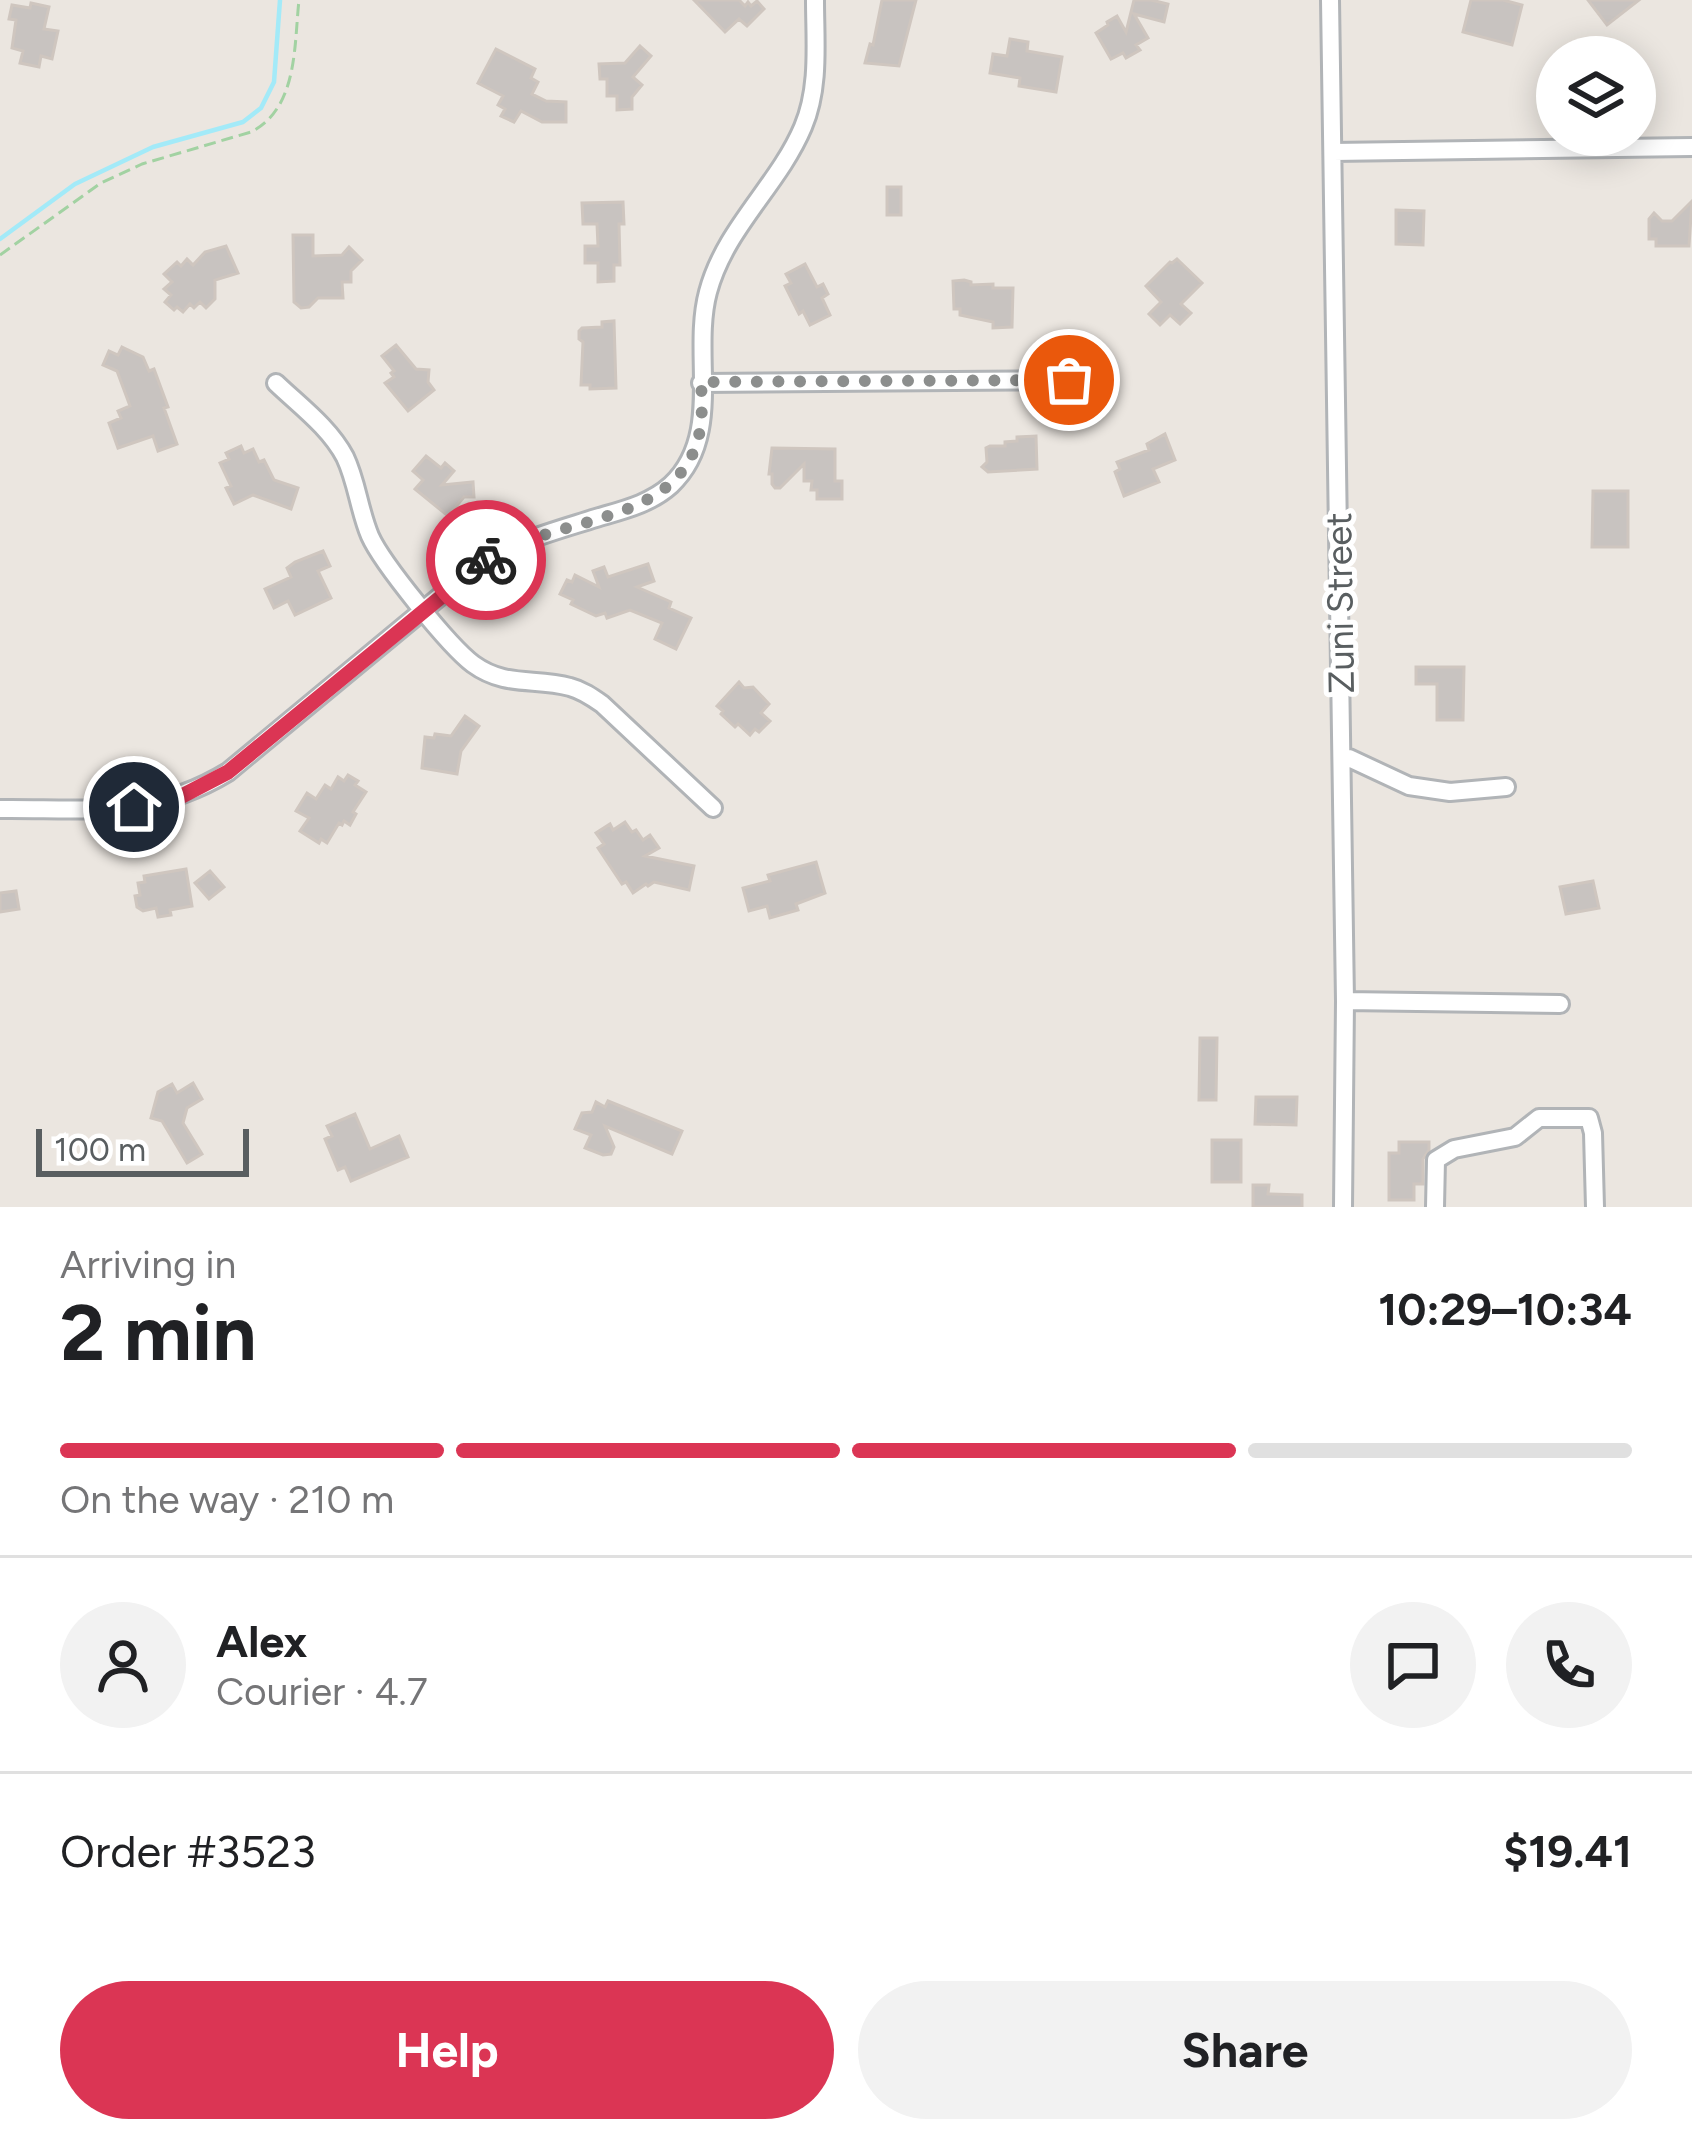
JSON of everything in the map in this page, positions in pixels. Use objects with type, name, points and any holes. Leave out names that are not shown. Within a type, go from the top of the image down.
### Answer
[{"type":"street","points":[[0,809],[134,807],[205,786],[498,552],[642,504],[673,484],[694,453],[700,434],[704,315],[711,279],[733,233],[793,147],[812,100],[815,0]]},
{"type":"street","name":"Zuni Street","points":[[1330,0],[1345,1001],[1343,1207]]},
{"type":"street","points":[[1333,152],[1692,147]]},
{"type":"street","points":[[701,382],[1098,380]]},
{"type":"street","points":[[276,383],[333,438],[353,476],[371,538],[382,558],[464,656],[490,674],[522,683],[569,687],[602,704],[713,808]]},
{"type":"street","points":[[1342,758],[1409,786],[1450,792],[1506,787]]},
{"type":"street","points":[[1345,1001],[1560,1004]]},
{"type":"street","points":[[1435,1207],[1436,1160],[1454,1149],[1515,1137],[1539,1118],[1589,1118],[1594,1207]]},
{"type":"path","points":[[0,255],[101,183],[142,164],[251,131],[270,119],[287,91],[298,0]]},
{"type":"building","points":[[694,0],[739,0],[745,6],[757,1],[764,9],[747,26],[739,19],[725,32]]},
{"type":"building","points":[[882,0],[916,0],[899,66],[865,63]]},
{"type":"building","points":[[1134,0],[1168,4],[1164,22],[1134,14],[1148,38],[1126,58],[1123,53],[1111,59],[1096,33],[1117,16],[1126,32]]},
{"type":"building","points":[[1471,0],[1522,5],[1512,45],[1463,32]]},
{"type":"building","points":[[1588,0],[1639,0],[1607,25]]},
{"type":"building","points":[[31,3],[49,7],[44,29],[58,31],[52,59],[41,56],[39,67],[20,63],[23,51],[12,48],[16,20],[9,19],[12,5],[30,8]]},
{"type":"building","points":[[1010,39],[1028,42],[1027,51],[1062,57],[1056,92],[1019,86],[1020,78],[990,73],[993,54],[1007,56]]},
{"type":"building","points":[[640,46],[651,56],[633,77],[642,85],[632,97],[632,109],[617,110],[617,96],[607,96],[607,79],[600,79],[599,64],[625,63]]},
{"type":"building","points":[[496,49],[535,69],[531,78],[538,82],[532,94],[546,101],[566,102],[566,122],[542,122],[521,111],[514,122],[501,116],[505,109],[498,105],[503,96],[478,83]]},
{"type":"building","points":[[887,187],[901,187],[901,215],[887,215]]},
{"type":"building","points":[[1692,201],[1689,246],[1656,246],[1656,239],[1649,239],[1649,219],[1654,213],[1662,221],[1672,221]]},
{"type":"building","points":[[623,202],[620,265],[614,265],[614,281],[598,282],[598,263],[585,263],[585,246],[598,246],[597,224],[583,224],[582,203]]},
{"type":"building","points":[[1396,210],[1424,211],[1423,245],[1396,244]]},
{"type":"building","points":[[293,235],[313,235],[313,256],[342,255],[349,247],[362,260],[351,271],[351,282],[342,282],[343,298],[318,298],[301,308],[294,302]]},
{"type":"building","points":[[226,246],[238,273],[215,280],[215,299],[206,308],[200,302],[183,312],[165,302],[171,295],[164,289],[172,282],[164,274],[177,262],[181,266],[187,259],[193,265],[205,252]]},
{"type":"building","points":[[1177,259],[1202,283],[1181,304],[1191,313],[1180,324],[1170,315],[1160,325],[1149,314],[1161,302],[1146,286]]},
{"type":"building","points":[[805,264],[817,287],[823,284],[828,294],[822,298],[830,315],[810,325],[785,286],[791,283],[786,274]]},
{"type":"building","points":[[953,281],[971,285],[1013,288],[1012,327],[993,328],[993,322],[960,315],[960,309],[954,309]]},
{"type":"building","points":[[614,321],[616,388],[590,389],[590,385],[581,385],[579,331]]},
{"type":"building","points":[[396,345],[416,369],[429,370],[428,382],[434,390],[408,411],[385,383],[394,371],[382,356]]},
{"type":"building","points":[[122,347],[143,357],[149,371],[154,369],[177,444],[158,451],[153,436],[118,448],[109,423],[121,418],[118,411],[130,406],[117,371],[103,365],[109,351],[118,355]]},
{"type":"building","points":[[1165,434],[1175,460],[1153,469],[1159,482],[1124,496],[1115,472],[1120,469],[1117,462],[1149,450],[1147,444]]},
{"type":"building","points":[[1036,436],[1037,469],[988,472],[982,467],[987,462],[986,448]]},
{"type":"building","points":[[241,446],[244,453],[253,449],[259,462],[264,460],[274,480],[298,488],[291,509],[253,495],[234,504],[220,463],[229,459],[226,453]]},
{"type":"building","points":[[772,448],[835,449],[835,481],[842,481],[842,499],[817,499],[812,481],[804,481],[804,464],[775,488],[769,474]]},
{"type":"building","points":[[426,456],[454,471],[442,485],[473,482],[474,497],[464,497],[448,516],[415,489],[423,480],[413,471]]},
{"type":"building","points":[[1593,491],[1628,491],[1628,547],[1592,547]]},
{"type":"building","points":[[323,551],[330,566],[318,571],[331,598],[295,615],[288,601],[274,608],[265,589],[291,577],[287,568],[295,562]]},
{"type":"building","points":[[648,564],[654,581],[637,587],[671,602],[669,608],[691,618],[676,649],[655,639],[662,623],[630,610],[607,618],[605,613],[596,616],[560,594],[575,575],[599,587],[593,571],[604,567],[608,577]]},
{"type":"building","points":[[1416,667],[1464,667],[1463,720],[1437,720],[1437,684],[1416,684]]},
{"type":"building","points":[[739,682],[744,688],[753,687],[769,704],[761,713],[770,721],[750,735],[738,724],[735,727],[717,706]]},
{"type":"building","points":[[465,716],[479,726],[461,751],[457,774],[422,768],[425,737],[451,736]]},
{"type":"building","points":[[348,775],[366,792],[350,825],[339,823],[327,843],[321,839],[319,843],[300,831],[309,818],[296,811],[307,793],[316,799],[325,785],[331,789],[338,777],[344,781]]},
{"type":"building","points":[[625,822],[643,840],[650,835],[659,848],[645,856],[694,866],[689,890],[654,882],[633,893],[626,882],[622,884],[598,848],[604,844],[596,833]]},
{"type":"building","points":[[816,862],[825,893],[796,904],[798,910],[770,918],[767,906],[749,911],[743,888],[770,881],[768,875]]},
{"type":"building","points":[[186,869],[192,906],[158,917],[156,908],[143,911],[137,907],[135,896],[140,895],[138,883],[145,882],[144,876]]},
{"type":"building","points":[[210,871],[224,887],[209,899],[195,883]]},
{"type":"building","points":[[1593,881],[1599,908],[1566,914],[1560,887]]},
{"type":"building","points":[[16,891],[19,909],[0,912],[0,893]]},
{"type":"building","points":[[1200,1038],[1217,1038],[1216,1100],[1199,1100]]},
{"type":"building","points":[[193,1083],[202,1099],[187,1108],[183,1123],[202,1154],[187,1163],[162,1121],[151,1118],[158,1092],[172,1084],[177,1093]]},
{"type":"building","points":[[1256,1097],[1297,1097],[1296,1125],[1255,1124]]},
{"type":"building","points":[[608,1101],[682,1131],[672,1154],[605,1126],[614,1147],[611,1154],[585,1148],[591,1135],[575,1129],[582,1113],[592,1112],[596,1102],[605,1107]]},
{"type":"building","points":[[355,1114],[370,1149],[399,1136],[408,1157],[351,1181],[345,1167],[338,1170],[325,1139],[332,1136],[327,1126]]},
{"type":"building","points":[[1212,1140],[1241,1140],[1241,1182],[1212,1182]]},
{"type":"building","points":[[1399,1142],[1429,1142],[1423,1184],[1414,1184],[1414,1200],[1389,1200],[1389,1153],[1399,1153]]},
{"type":"building","points":[[1253,1185],[1269,1185],[1268,1194],[1302,1195],[1302,1207],[1253,1207]]},
{"type":"waterway","points":[[0,239],[75,184],[153,147],[243,122],[261,108],[274,82],[280,0]]},
{"type":"way so far","points":[[486,560],[522,541],[642,504],[673,484],[685,470],[700,434],[701,382],[1069,380]]},
{"type":"route","points":[[134,807],[180,797],[228,772],[486,560]]}]
